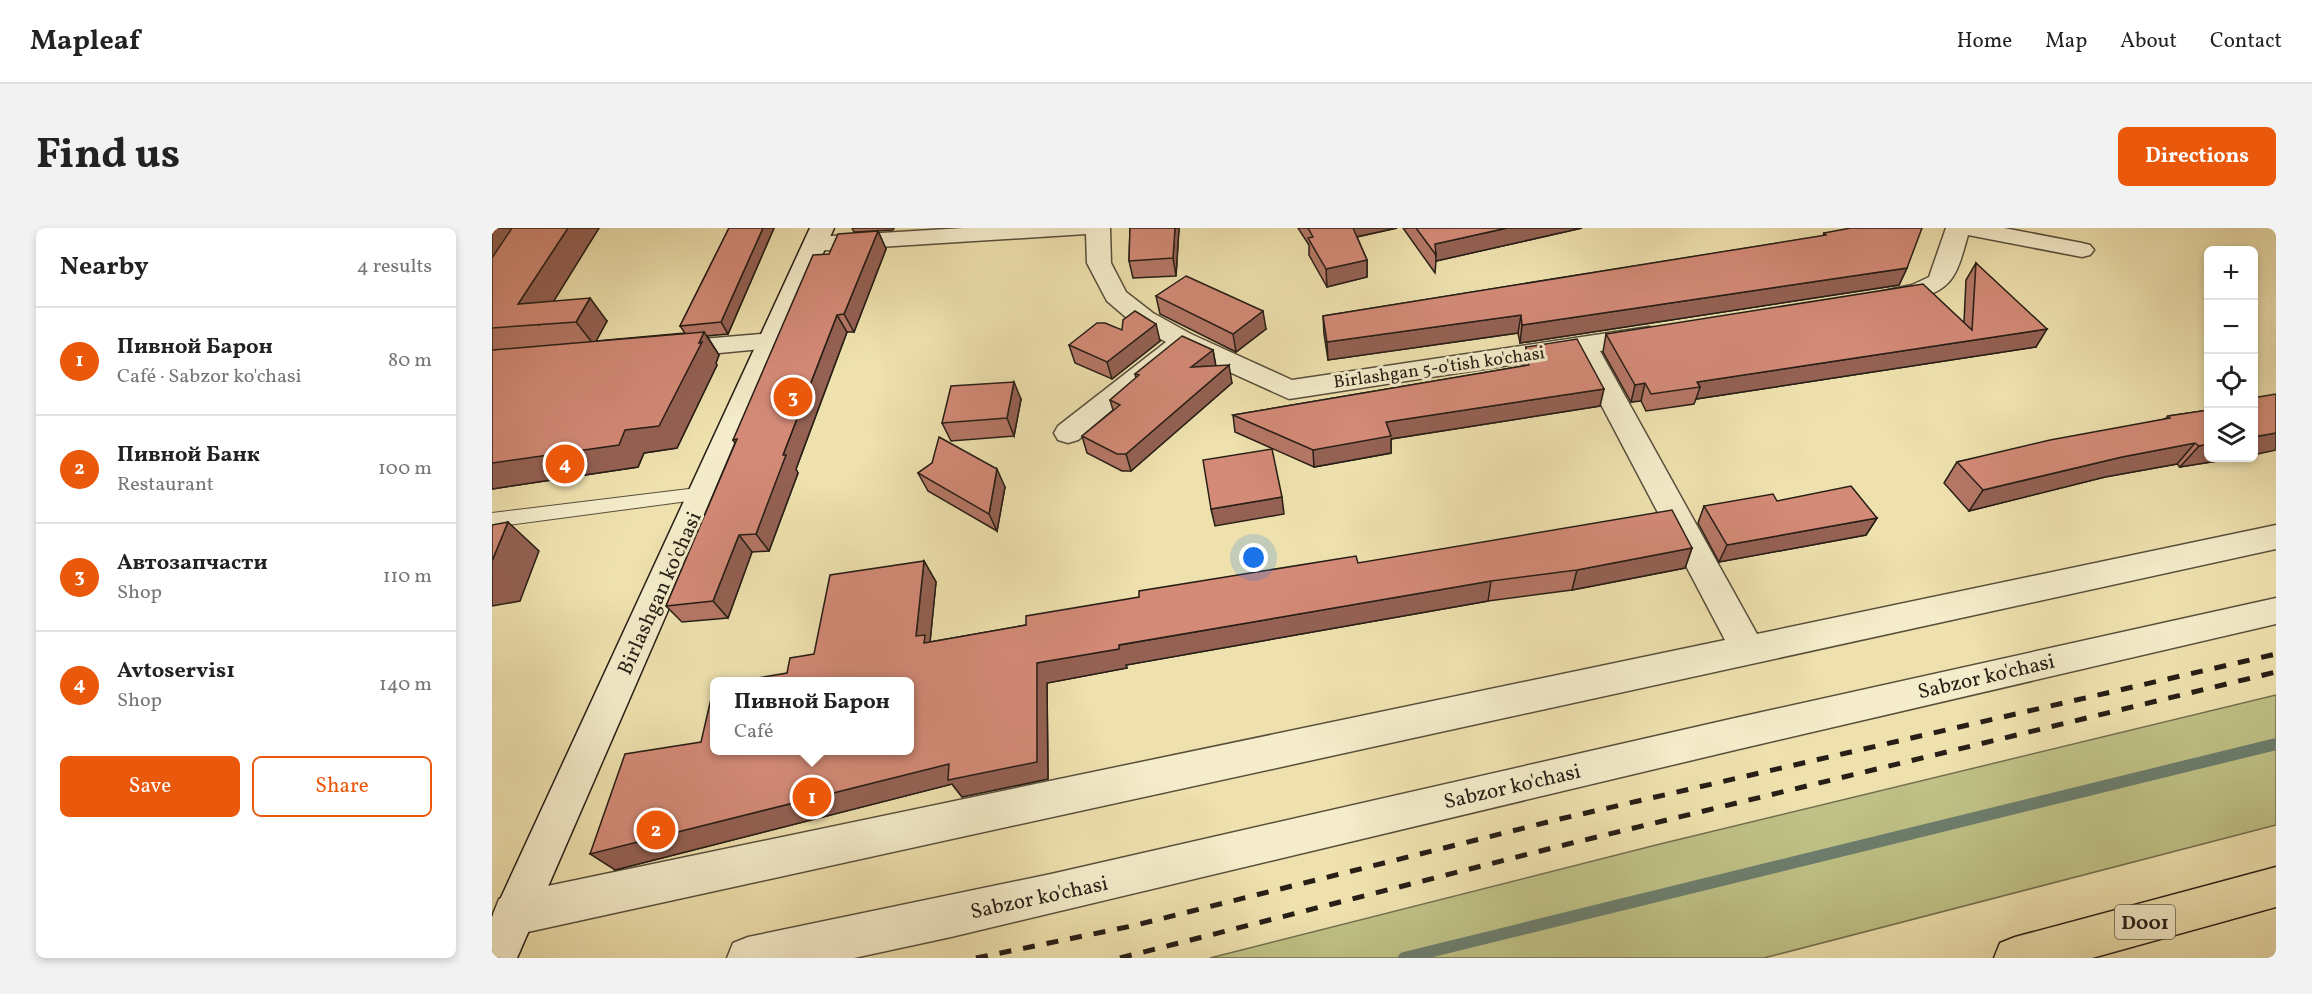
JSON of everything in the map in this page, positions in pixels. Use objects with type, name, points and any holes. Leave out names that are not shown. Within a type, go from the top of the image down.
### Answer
[{"type":"highway","name":"D001","points":[[2015,958],[2276,886]]},
{"type":"street","points":[[819,236],[1082,228]]},
{"type":"street","name":"Birlashgan 5-o'tish ko'chasi","points":[[1098,228],[1099,263],[1116,296],[1144,319],[1182,340],[1289,390],[1677,331]]},
{"type":"street","points":[[1864,301],[1923,291],[1937,285],[1944,275],[1958,228]]},
{"type":"street","points":[[1967,228],[2082,250]]},
{"type":"street","name":"Birlashgan ko'chasi","points":[[495,958],[819,236]]},
{"type":"street","points":[[1068,433],[1182,340]]},
{"type":"street","points":[[644,352],[772,341]]},
{"type":"street","points":[[1584,346],[1748,648]]},
{"type":"street","points":[[514,914],[1748,648],[2276,537]]},
{"type":"street","name":"Sabzor ko'chasi","points":[[748,958],[1128,878],[1774,724],[2276,611]]},
{"type":"lane","points":[[492,520],[705,493]]},
{"type":"green space","points":[[2276,695],[2276,825],[1764,958],[1210,958],[1656,845]]},
{"type":"building","points":[[512,228],[568,228],[518,304],[590,298],[576,322],[492,328],[492,258]]},
{"type":"building","points":[[729,228],[763,228],[721,322],[680,326]]},
{"type":"building","points":[[1130,228],[1175,228],[1173,258],[1129,261]]},
{"type":"building","points":[[1308,228],[1353,228],[1367,260],[1326,269],[1308,238],[1313,237]]},
{"type":"building","points":[[1416,228],[1507,228],[1435,244],[1436,255]]},
{"type":"building","points":[[1851,228],[1922,228],[1907,268],[1522,325],[1521,315],[1327,342],[1323,316],[1826,235],[1824,233]]},
{"type":"building","points":[[878,231],[844,314],[837,315],[783,455],[786,455],[756,534],[739,535],[713,601],[666,606],[737,439],[733,440],[813,255],[829,254],[838,234]]},
{"type":"building","points":[[1976,263],[2047,329],[1697,382],[1700,387],[1651,394],[1645,383],[1635,385],[1606,334],[1923,284],[1972,330]]},
{"type":"building","points":[[1186,276],[1263,311],[1233,334],[1156,296]]},
{"type":"building","points":[[1135,311],[1156,324],[1107,362],[1069,345],[1097,323],[1105,323],[1122,330],[1123,320]]},
{"type":"building","points":[[704,332],[699,343],[702,342],[659,426],[625,430],[619,445],[492,463],[492,350]]},
{"type":"building","points":[[1182,336],[1213,350],[1191,367],[1229,365],[1126,454],[1117,454],[1082,436],[1120,405],[1110,400],[1139,375],[1135,374]]},
{"type":"building","points":[[1577,339],[1604,389],[1386,422],[1391,436],[1313,450],[1233,415],[1529,365],[1526,347]]},
{"type":"building","points":[[1014,382],[1007,418],[942,423],[951,386]]},
{"type":"building","points":[[2276,394],[2276,433],[2258,436],[2258,397]]},
{"type":"building","points":[[2204,411],[2204,445],[2199,446],[2195,443],[2122,457],[1983,490],[1957,462],[2050,440],[2170,418],[2168,416]]},
{"type":"building","points":[[939,437],[997,469],[989,514],[918,473],[932,463]]},
{"type":"building","points":[[1272,449],[1282,497],[1211,509],[1203,460]]},
{"type":"building","points":[[1851,486],[1877,518],[1727,545],[1704,506],[1773,494],[1777,501]]},
{"type":"building","points":[[1672,510],[1692,548],[1577,570],[1491,581],[1119,645],[1119,649],[1037,663],[1037,762],[948,780],[949,764],[590,854],[625,754],[701,742],[710,703],[710,755],[914,755],[914,677],[764,677],[787,673],[790,658],[814,654],[830,575],[924,561],[916,636],[925,635],[924,643],[1026,625],[1026,616],[1139,597],[1139,591],[1356,556],[1358,563]]},
{"type":"building","points":[[508,522],[492,561],[492,525]]},
{"type":"waterway","points":[[1404,958],[2276,744]]},
{"type":"railway","points":[[976,958],[1132,926],[1560,819],[2276,654]]},
{"type":"railway","points":[[1120,958],[1568,844],[2276,672]]},
{"type":"place","name":"Автозапчасти","points":[[793,397]]},
{"type":"place","name":"Avtoservis1","points":[[565,464]]},
{"type":"place","name":"Пивной Барон","points":[[812,797]]},
{"type":"place","name":"Пивной Банк","points":[[656,830]]}]
